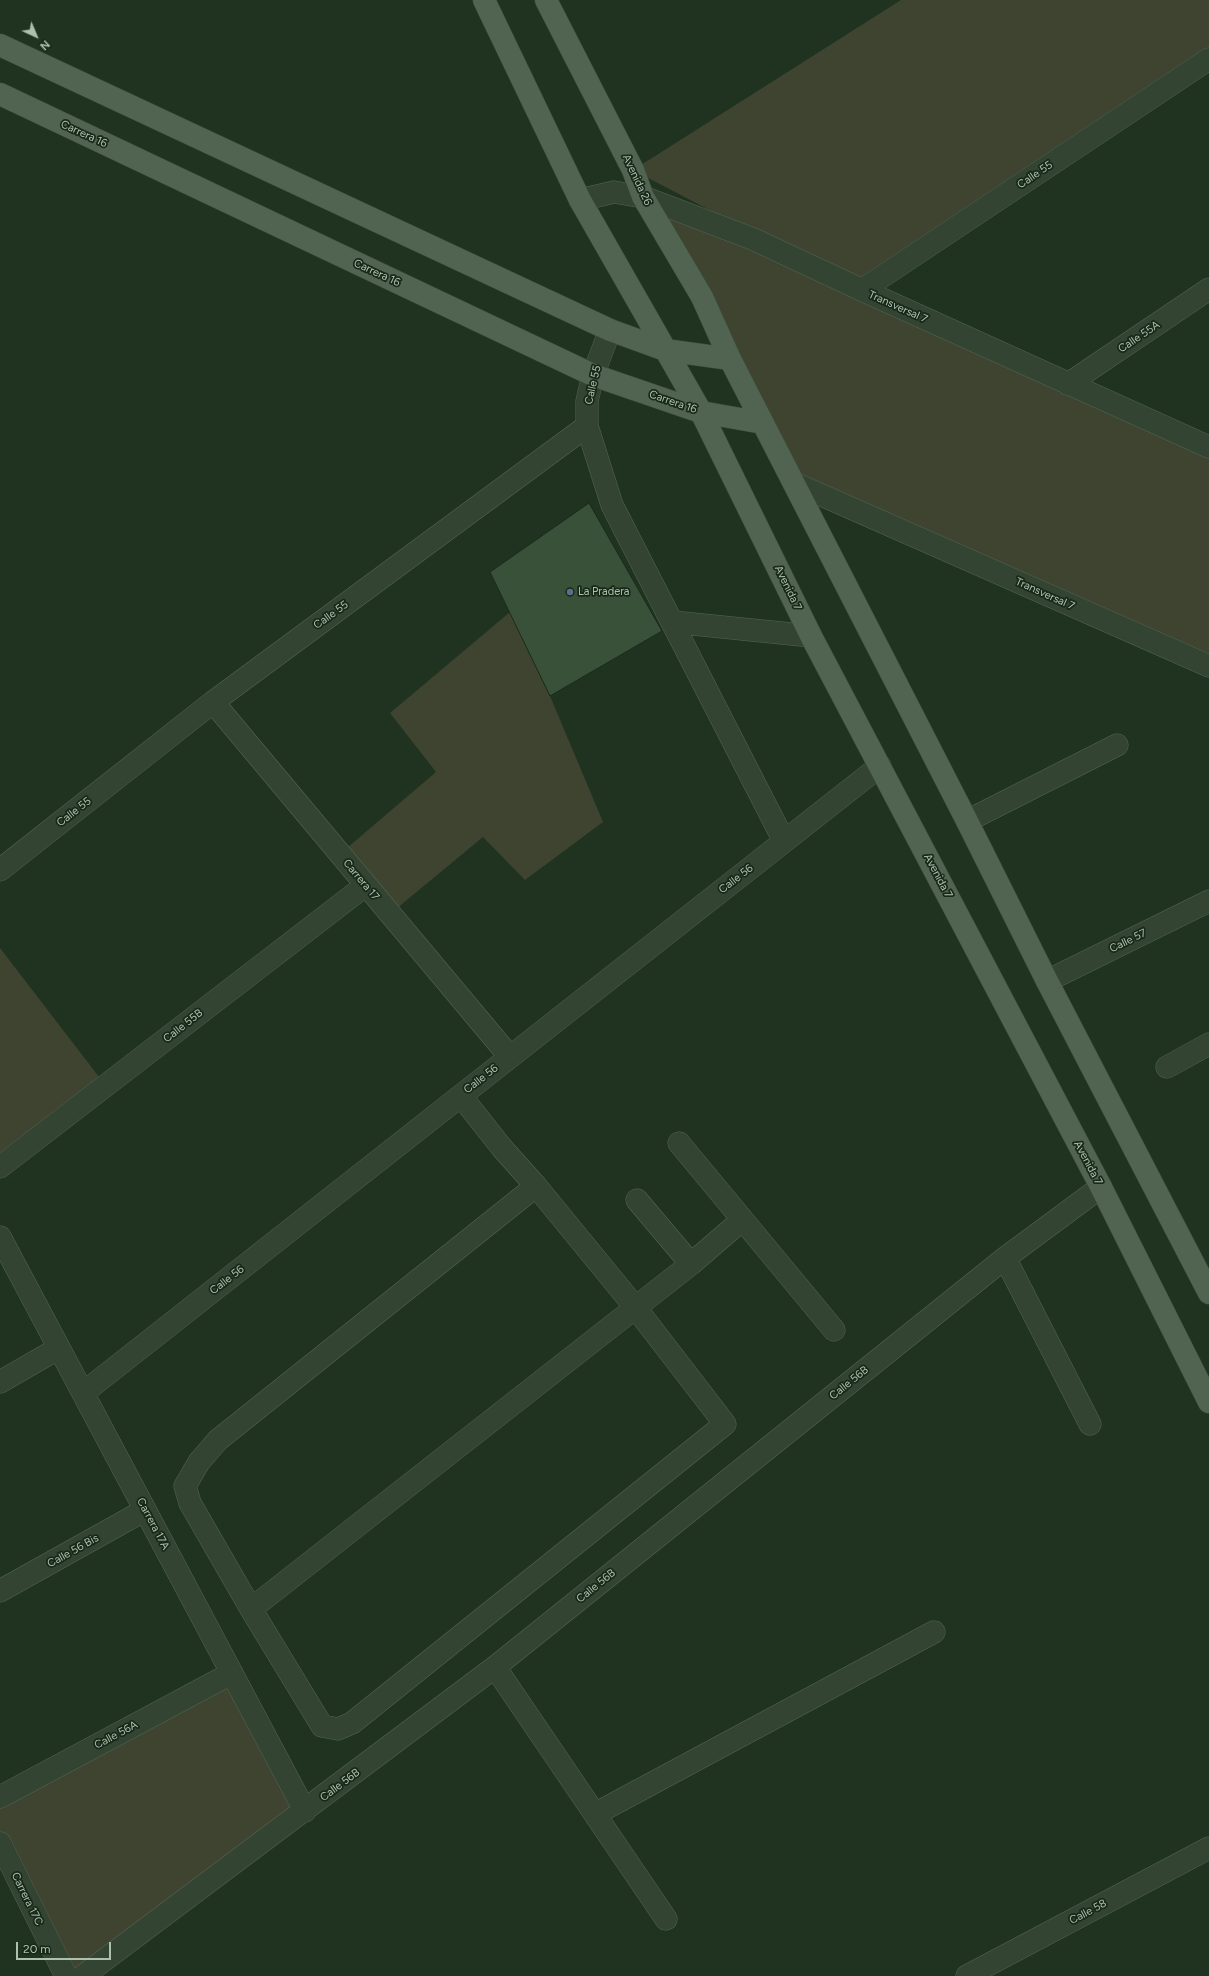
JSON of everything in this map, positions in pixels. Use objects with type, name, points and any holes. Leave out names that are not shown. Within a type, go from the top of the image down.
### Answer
[{"type":"main road","points":[[484,0],[580,200],[665,350]]},
{"type":"main road","name":"Avenida 26","points":[[546,0],[633,170],[643,197],[702,297],[730,359]]},
{"type":"main road","points":[[0,45],[610,330],[665,350],[730,359],[967,821],[1047,981],[1209,1293]]},
{"type":"main road","name":"Carrera 16","points":[[0,94],[593,375],[701,412],[763,423]]},
{"type":"main road","name":"Avenida 7","points":[[665,350],[701,412],[811,636],[1102,1187],[1209,1402]]},
{"type":"street","name":"Calle 55","points":[[862,290],[1209,59]]},
{"type":"street","name":"Transversal 7","points":[[580,200],[614,192],[643,197],[753,239],[1209,447]]},
{"type":"street","name":"Calle 55A","points":[[1068,384],[1209,289]]},
{"type":"street","name":"Calle 55","points":[[0,870],[213,702],[587,426],[587,401],[593,375],[610,330]]},
{"type":"street","points":[[587,426],[612,505],[784,842]]},
{"type":"street","name":"Transversal 7","points":[[794,483],[1209,666]]},
{"type":"street","points":[[673,622],[811,636]]},
{"type":"street","name":"Carrera 17","points":[[213,702],[510,1057]]},
{"type":"street","points":[[967,821],[1117,745]]},
{"type":"street","name":"Calle 56","points":[[83,1393],[880,766]]},
{"type":"street","name":"Calle 55B","points":[[0,1167],[366,885]]},
{"type":"street","name":"Calle 57","points":[[1047,981],[1209,901]]},
{"type":"street","points":[[1166,1067],[1209,1044]]},
{"type":"street","points":[[461,1096],[502,1148],[536,1186],[635,1307],[725,1424],[352,1723],[338,1730],[322,1726],[250,1608],[190,1503],[185,1486],[199,1462],[218,1440],[536,1186]]},
{"type":"street","points":[[679,1143],[834,1330]]},
{"type":"street","name":"Calle 56B","points":[[83,1976],[305,1811],[495,1667],[1005,1258],[1102,1187]]},
{"type":"street","points":[[637,1200],[691,1264]]},
{"type":"street","points":[[250,1608],[691,1264],[742,1220]]},
{"type":"street","name":"Carrera 17A","points":[[0,1237],[305,1811]]},
{"type":"street","points":[[1005,1258],[1090,1424]]},
{"type":"street","points":[[0,1382],[59,1348]]},
{"type":"street","name":"Calle 56 Bis","points":[[0,1591],[146,1510]]},
{"type":"street","points":[[595,1814],[934,1632]]},
{"type":"street","points":[[495,1667],[666,1919]]},
{"type":"street","name":"Calle 56A","points":[[0,1798],[232,1674]]},
{"type":"street","name":"Carrera 17C","points":[[0,1843],[66,1976]]},
{"type":"street","name":"Calle 58","points":[[967,1976],[1209,1848]]},
{"type":"green space","points":[[901,0],[1209,0],[1209,59],[862,290],[633,170]]},
{"type":"green space","points":[[643,197],[1209,447],[1209,666],[794,483]]},
{"type":"green space","points":[[510,612],[550,696],[603,822],[525,880],[483,837],[390,914],[340,854],[436,772],[390,713]]},
{"type":"green space","points":[[0,948],[106,1086],[0,1167]]},
{"type":"green space","points":[[232,1673],[305,1811],[66,1976],[0,1843],[0,1797]]},
{"type":"building","name":"La Pradera","points":[[589,503],[662,631],[550,696],[490,572]]},
{"type":"place","name":"La Pradera","points":[[570,592]]}]
